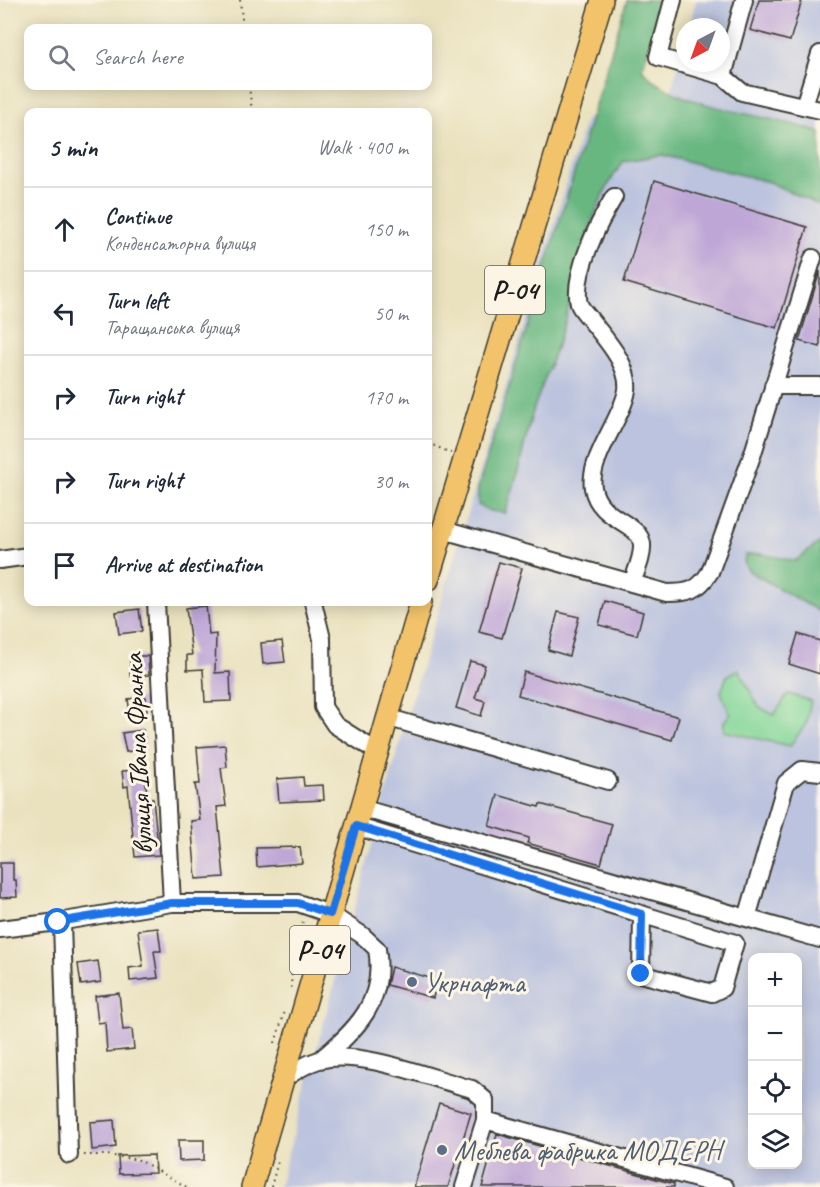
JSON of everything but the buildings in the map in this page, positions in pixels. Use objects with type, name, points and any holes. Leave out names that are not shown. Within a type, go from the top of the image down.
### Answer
[{"type":"main road","name":"Р-04","points":[[432,567],[602,0]]},
{"type":"main road","name":"Р-04","points":[[252,1187],[386,715],[420,606]]},
{"type":"street","points":[[673,0],[658,57],[723,76],[742,92],[812,108],[820,54]]},
{"type":"street","points":[[723,76],[744,0]]},
{"type":"street","points":[[614,197],[592,237],[579,284],[579,305],[620,361],[627,378],[626,392],[608,434],[592,486],[598,504],[608,515],[632,528],[642,542],[641,556],[632,584]]},
{"type":"street","points":[[443,530],[667,593],[689,593],[701,586],[710,572],[749,464],[813,258]]},
{"type":"street","points":[[773,386],[820,386]]},
{"type":"street","points":[[0,560],[24,557]]},
{"type":"street","name":"вулиця Івана Франка","points":[[156,606],[172,903]]},
{"type":"street","points":[[314,606],[322,639],[323,706],[335,725],[376,751]]},
{"type":"street","points":[[386,715],[608,781]]},
{"type":"street","points":[[747,918],[786,783],[802,770],[820,772]]},
{"type":"street","points":[[358,817],[642,914],[735,943],[722,988],[712,993],[641,974],[642,914]]},
{"type":"street","points":[[358,817],[820,939]]},
{"type":"street","points":[[0,929],[62,922],[172,903],[298,903],[330,914],[362,935],[377,949],[378,982],[362,1021],[320,1060]]},
{"type":"street","points":[[62,922],[69,1155]]},
{"type":"street","points":[[282,1080],[302,1067],[320,1060],[361,1058],[472,1089],[484,1100],[484,1120],[465,1187]]},
{"type":"street","points":[[484,1120],[725,1187]]},
{"type":"path","points":[[240,0],[243,24]]},
{"type":"path","points":[[249,90],[252,108]]},
{"type":"path","points":[[432,445],[464,459]]},
{"type":"path","points":[[291,992],[292,968],[306,906]]},
{"type":"path","points":[[275,1044],[287,1003]]},
{"type":"path","points":[[69,1155],[107,1155],[139,1160],[187,1187]]},
{"type":"shaded area","points":[[696,0],[820,0],[820,1187],[279,1187],[407,716],[585,120],[627,90],[669,98],[676,72],[730,72],[730,18],[691,18]]},
{"type":"green space","points":[[627,0],[664,0],[642,69],[657,83],[677,94],[700,102],[820,133],[820,206],[769,182],[662,155],[624,161],[611,179],[593,219],[564,324],[533,411],[505,513],[490,511],[478,505],[478,488]]},
{"type":"green space","points":[[820,542],[820,612],[750,572],[744,564],[745,555],[762,554],[795,561]]},
{"type":"green space","points":[[738,669],[759,707],[774,715],[788,694],[811,701],[806,724],[790,746],[724,731],[724,722],[730,714],[721,692],[727,676]]},
{"type":"place","name":"Укрнафта","points":[[412,982]]},
{"type":"place","name":"Меблева фабрика МОДЕРН","points":[[442,1150]]},
{"type":"route","points":[[58,922],[172,903],[298,903],[330,914],[356,826],[642,914],[641,974]]}]
